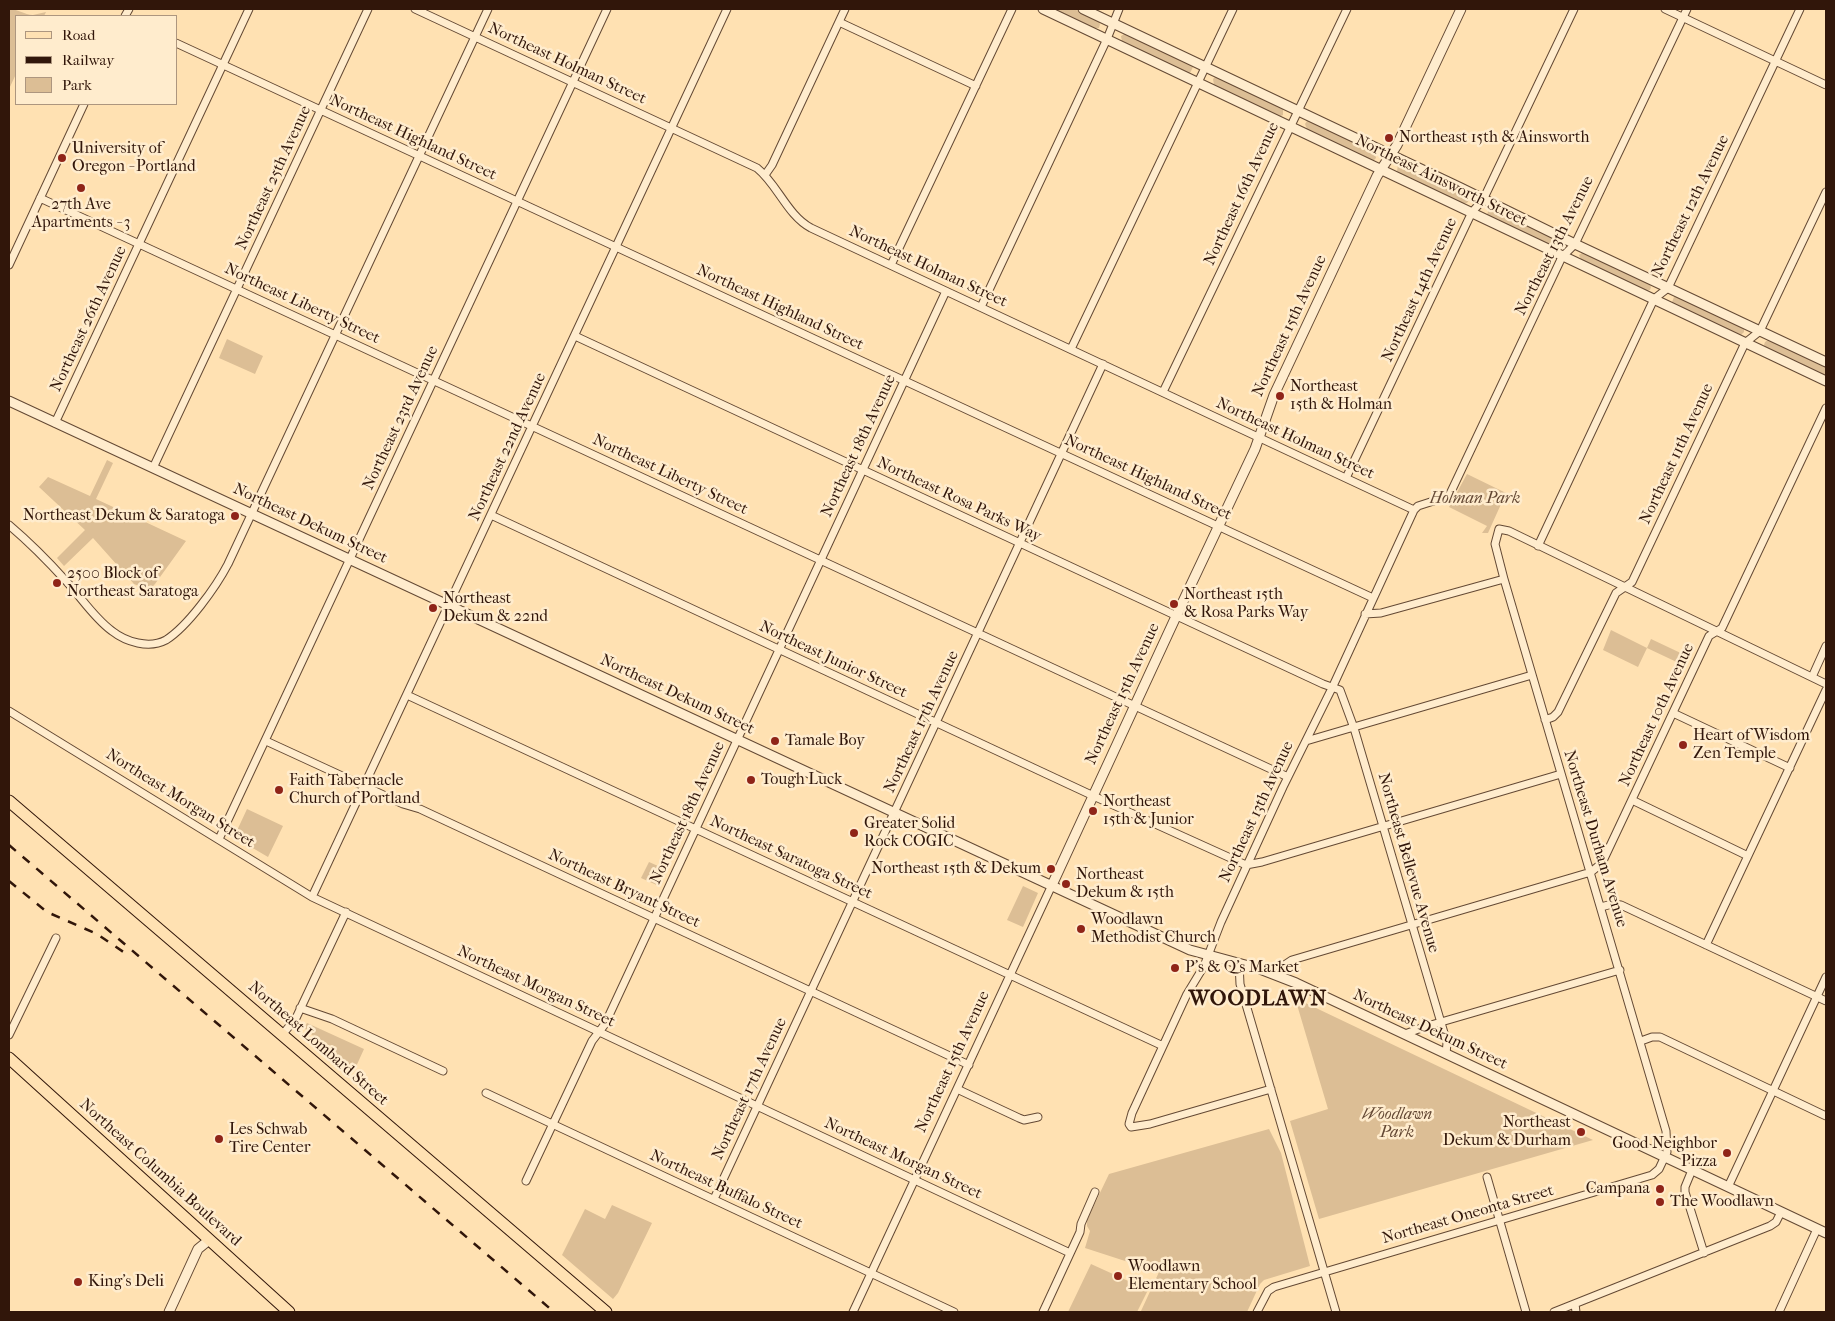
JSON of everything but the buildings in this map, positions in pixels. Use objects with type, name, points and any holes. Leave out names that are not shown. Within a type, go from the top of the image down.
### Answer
[{"type":"main road","name":"Northeast Lombard Street","points":[[9,801],[606,1312]]},
{"type":"main road","name":"Northeast Columbia Boulevard","points":[[9,1058],[289,1312]]},
{"type":"street","name":"Northeast 26th Avenue","points":[[55,423],[249,9]]},
{"type":"street","name":"Northeast 25th Avenue","points":[[153,468],[368,9]]},
{"type":"street","name":"Northeast Holman Street","points":[[415,9],[757,168],[765,175],[802,222],[1414,510]]},
{"type":"street","points":[[9,525],[49,562],[102,622],[112,631],[135,643],[145,644],[165,640],[200,606],[221,578],[252,514],[488,9]]},
{"type":"street","name":"Northeast 23rd Avenue","points":[[219,839],[608,9]]},
{"type":"street","name":"Northeast 22nd Avenue","points":[[312,897],[727,9]]},
{"type":"street","points":[[765,175],[772,165],[845,9]]},
{"type":"street","points":[[891,265],[1012,9]]},
{"type":"street","name":"Northeast Ainsworth Street","points":[[1043,9],[1826,381]]},
{"type":"street","name":"Northeast Ainsworth Street","points":[[1083,9],[1826,362]]},
{"type":"street","points":[[981,307],[1108,39],[1112,22],[1119,9]]},
{"type":"street","points":[[1072,349],[1233,9]]},
{"type":"street","name":"Northeast 16th Avenue","points":[[1163,392],[1346,9]]},
{"type":"street","name":"Northeast 15th Avenue","points":[[853,1312],[1255,449],[1274,395],[1382,169],[1397,145],[1461,9]]},
{"type":"street","name":"Northeast 14th Avenue","points":[[1346,478],[1472,212],[1483,200],[1574,9]]},
{"type":"street","points":[[1665,9],[1826,85]]},
{"type":"street","name":"Northeast 13th Avenue","points":[[1271,1089],[1150,1124],[1131,1127],[1129,1119],[1187,994],[1209,955],[1246,865],[1414,510],[1418,506],[1449,496],[1562,257],[1575,244],[1686,9]]},
{"type":"street","name":"Northeast 12th Avenue","points":[[1538,546],[1654,299],[1668,288],[1800,9]]},
{"type":"street","points":[[839,22],[976,86]]},
{"type":"street","name":"Northeast Highland Street","points":[[178,44],[1373,598]]},
{"type":"street","points":[[9,265],[84,105]]},
{"type":"street","name":"Northeast 11th Avenue","points":[[1545,720],[1554,717],[1558,712],[1616,592],[1632,582],[1745,343],[1760,331],[1826,192]]},
{"type":"street","name":"Northeast Liberty Street","points":[[40,198],[1288,777]]},
{"type":"street","name":"Northeast 18th Avenue","points":[[526,1181],[592,1041],[605,1024],[946,291]]},
{"type":"street","name":"Northeast Rosa Parks Way","points":[[575,336],[1323,684],[1332,686]]},
{"type":"street","name":"Northeast 17th Avenue","points":[[714,1199],[1104,364]]},
{"type":"street","name":"Northeast Dekum Street","points":[[9,401],[1190,950],[1277,975],[1826,1234]]},
{"type":"street","name":"Northeast 10th Avenue","points":[[1591,872],[1604,859],[1709,636],[1722,628],[1826,408]]},
{"type":"street","name":"Northeast Junior Street","points":[[491,515],[1092,796],[1246,865]]},
{"type":"street","name":"Northeast Durham Avenue","points":[[1538,546],[1509,531],[1500,529],[1494,544],[1641,1041],[1666,1131],[1667,1152],[1665,1158]]},
{"type":"street","points":[[1538,546],[1826,684]]},
{"type":"street","points":[[1365,614],[1381,613],[1504,578]]},
{"type":"street","points":[[1812,677],[1826,646]]},
{"type":"street","points":[[1306,741],[1532,675]]},
{"type":"street","name":"Northeast Bellevue Avenue","points":[[1332,686],[1342,692],[1354,728],[1447,1043],[1446,1054]]},
{"type":"street","points":[[1706,945],[1826,690]]},
{"type":"street","name":"Northeast Saratoga Street","points":[[407,695],[1163,1046]]},
{"type":"street","name":"Northeast Morgan Street","points":[[9,711],[312,897],[1070,1253]]},
{"type":"street","points":[[1673,714],[1790,768]]},
{"type":"street","name":"Northeast Bryant Street","points":[[266,742],[403,804],[420,809],[969,1065]]},
{"type":"street","points":[[1246,865],[1262,862],[1561,774]]},
{"type":"street","points":[[1632,800],[1748,856]]},
{"type":"street","points":[[1277,975],[1292,960],[1591,872]]},
{"type":"street","points":[[1601,908],[1612,904],[1621,905],[1826,1001]]},
{"type":"street","points":[[282,1035],[292,1023],[300,1008],[346,912]]},
{"type":"street","points":[[9,1036],[56,938]]},
{"type":"street","points":[[1239,963],[1240,984],[1336,1312]]},
{"type":"street","points":[[1405,1034],[1620,970]]},
{"type":"street","points":[[1728,1187],[1826,978]]},
{"type":"street","points":[[300,1008],[332,1019],[444,1070]]},
{"type":"street","points":[[1641,1041],[1652,1037],[1660,1037],[1826,1116]]},
{"type":"street","points":[[957,1089],[1024,1120],[1038,1117]]},
{"type":"street","name":"Northeast Buffalo Street","points":[[486,1093],[954,1312]]},
{"type":"street","name":"Northeast Oneonta Street","points":[[1257,1312],[1266,1294],[1271,1289],[1324,1271],[1652,1175],[1657,1172],[1665,1158]]},
{"type":"street","points":[[1692,1170],[1684,1192],[1704,1253]]},
{"type":"street","points":[[1487,1177],[1526,1312]]},
{"type":"street","points":[[1043,1312],[1095,1192]]},
{"type":"street","points":[[1554,1312],[1576,1308],[1770,1226],[1776,1222],[1781,1212]]},
{"type":"street","points":[[1779,1312],[1817,1229]]},
{"type":"street","points":[[169,1312],[198,1249],[209,1240]]},
{"type":"green space","points":[[9,9],[30,15],[15,15],[15,76],[9,89]]},
{"type":"green space","points":[[1053,9],[1074,9],[1098,20],[1099,28],[1094,28]]},
{"type":"green space","points":[[46,12],[44,15],[33,15]]},
{"type":"green space","points":[[1126,33],[1191,64],[1193,67],[1190,73],[1186,73],[1122,42],[1121,36]]},
{"type":"green space","points":[[1216,76],[1283,109],[1283,115],[1279,117],[1214,85],[1213,79]]},
{"type":"green space","points":[[1307,121],[1375,152],[1376,158],[1373,161],[1307,129],[1305,124]]},
{"type":"green space","points":[[1398,165],[1402,165],[1465,195],[1469,200],[1467,203],[1462,204],[1398,173]]},
{"type":"green space","points":[[1492,209],[1559,241],[1559,246],[1555,248],[1489,217],[1487,214]]},
{"type":"green space","points":[[1582,253],[1649,283],[1650,290],[1645,291],[1582,262],[1579,255]]},
{"type":"green space","points":[[1674,297],[1744,328],[1744,332],[1740,336],[1673,304]]},
{"type":"green space","points":[[227,339],[263,356],[255,374],[219,358]]},
{"type":"green space","points":[[1768,340],[1826,367],[1826,377],[1766,348],[1764,345]]},
{"type":"green space","points":[[107,460],[113,463],[96,499],[186,541],[149,590],[134,584],[93,538],[64,566],[57,558],[85,530],[39,487],[48,477],[90,496]]},
{"type":"green space","name":"Holman Park","points":[[1467,474],[1506,493],[1488,533],[1482,533],[1487,526],[1449,507]]},
{"type":"green space","points":[[1611,630],[1647,648],[1638,667],[1603,650]]},
{"type":"green space","points":[[1651,639],[1687,656],[1683,665],[1647,648]]},
{"type":"green space","points":[[247,809],[283,826],[268,857],[234,837]]},
{"type":"green space","points":[[649,862],[667,870],[659,886],[641,878]]},
{"type":"green space","points":[[1023,886],[1038,893],[1023,927],[1007,920]]},
{"type":"green space","name":"Woodlawn Park","points":[[1295,998],[1593,1140],[1319,1219],[1290,1121],[1328,1109]]},
{"type":"green space","points":[[307,1023],[364,1049],[354,1071],[304,1028]]},
{"type":"green space","points":[[1269,1129],[1281,1153],[1310,1266],[1264,1280],[1260,1284],[1247,1312],[1139,1312],[1159,1272],[1085,1248],[1090,1231],[1087,1226],[1087,1220],[1109,1174]]},
{"type":"green space","points":[[612,1205],[652,1223],[618,1293],[613,1299],[562,1255],[585,1209],[605,1219]]},
{"type":"green space","points":[[1091,1264],[1148,1290],[1137,1312],[1068,1312]]},
{"type":"railway","points":[[9,845],[554,1312]]},
{"type":"railway","points":[[9,881],[47,912],[97,934],[125,953]]},
{"type":"place","name":"Northeast 15th & Ainsworth","points":[[1389,138]]},
{"type":"place","name":"University of Oregon - Portland","points":[[62,158]]},
{"type":"place","name":"27th Ave Apartments - 3","points":[[81,188]]},
{"type":"place","name":"Northeast 15th & Holman","points":[[1280,396]]},
{"type":"place","name":"Northeast Dekum & Saratoga","points":[[235,516]]},
{"type":"place","name":"2500 Block of Northeast Saratoga","points":[[57,583]]},
{"type":"place","name":"Northeast 15th & Rosa Parks Way","points":[[1174,604]]},
{"type":"place","name":"Northeast Dekum & 22nd","points":[[433,608]]},
{"type":"place","name":"Tamale Boy","points":[[775,741]]},
{"type":"place","name":"Heart of Wisdom Zen Temple","points":[[1683,745]]},
{"type":"place","name":"Tough Luck","points":[[751,780]]},
{"type":"place","name":"Faith Tabernacle Church of Portland","points":[[279,790]]},
{"type":"place","name":"Northeast 15th & Junior","points":[[1093,811]]},
{"type":"place","name":"Greater Solid Rock COGIC","points":[[854,833]]},
{"type":"place","name":"Northeast 15th & Dekum","points":[[1051,869]]},
{"type":"place","name":"Northeast Dekum & 15th","points":[[1066,884]]},
{"type":"place","name":"Woodlawn Methodist Church","points":[[1081,929]]},
{"type":"place","name":"P's & Q's Market","points":[[1175,968]]},
{"type":"place","name":"Northeast Dekum & Durham","points":[[1581,1132]]},
{"type":"place","name":"Les Schwab Tire Center","points":[[219,1139]]},
{"type":"place","name":"Good Neighbor Pizza","points":[[1727,1153]]},
{"type":"place","name":"Campana","points":[[1660,1189]]},
{"type":"place","name":"The Woodlawn","points":[[1660,1202]]},
{"type":"place","name":"Woodlawn Elementary School","points":[[1118,1276]]},
{"type":"place","name":"King's Deli","points":[[78,1282]]},
{"type":"district","name":"WOODLAWN","points":[[1258,1000]]}]
